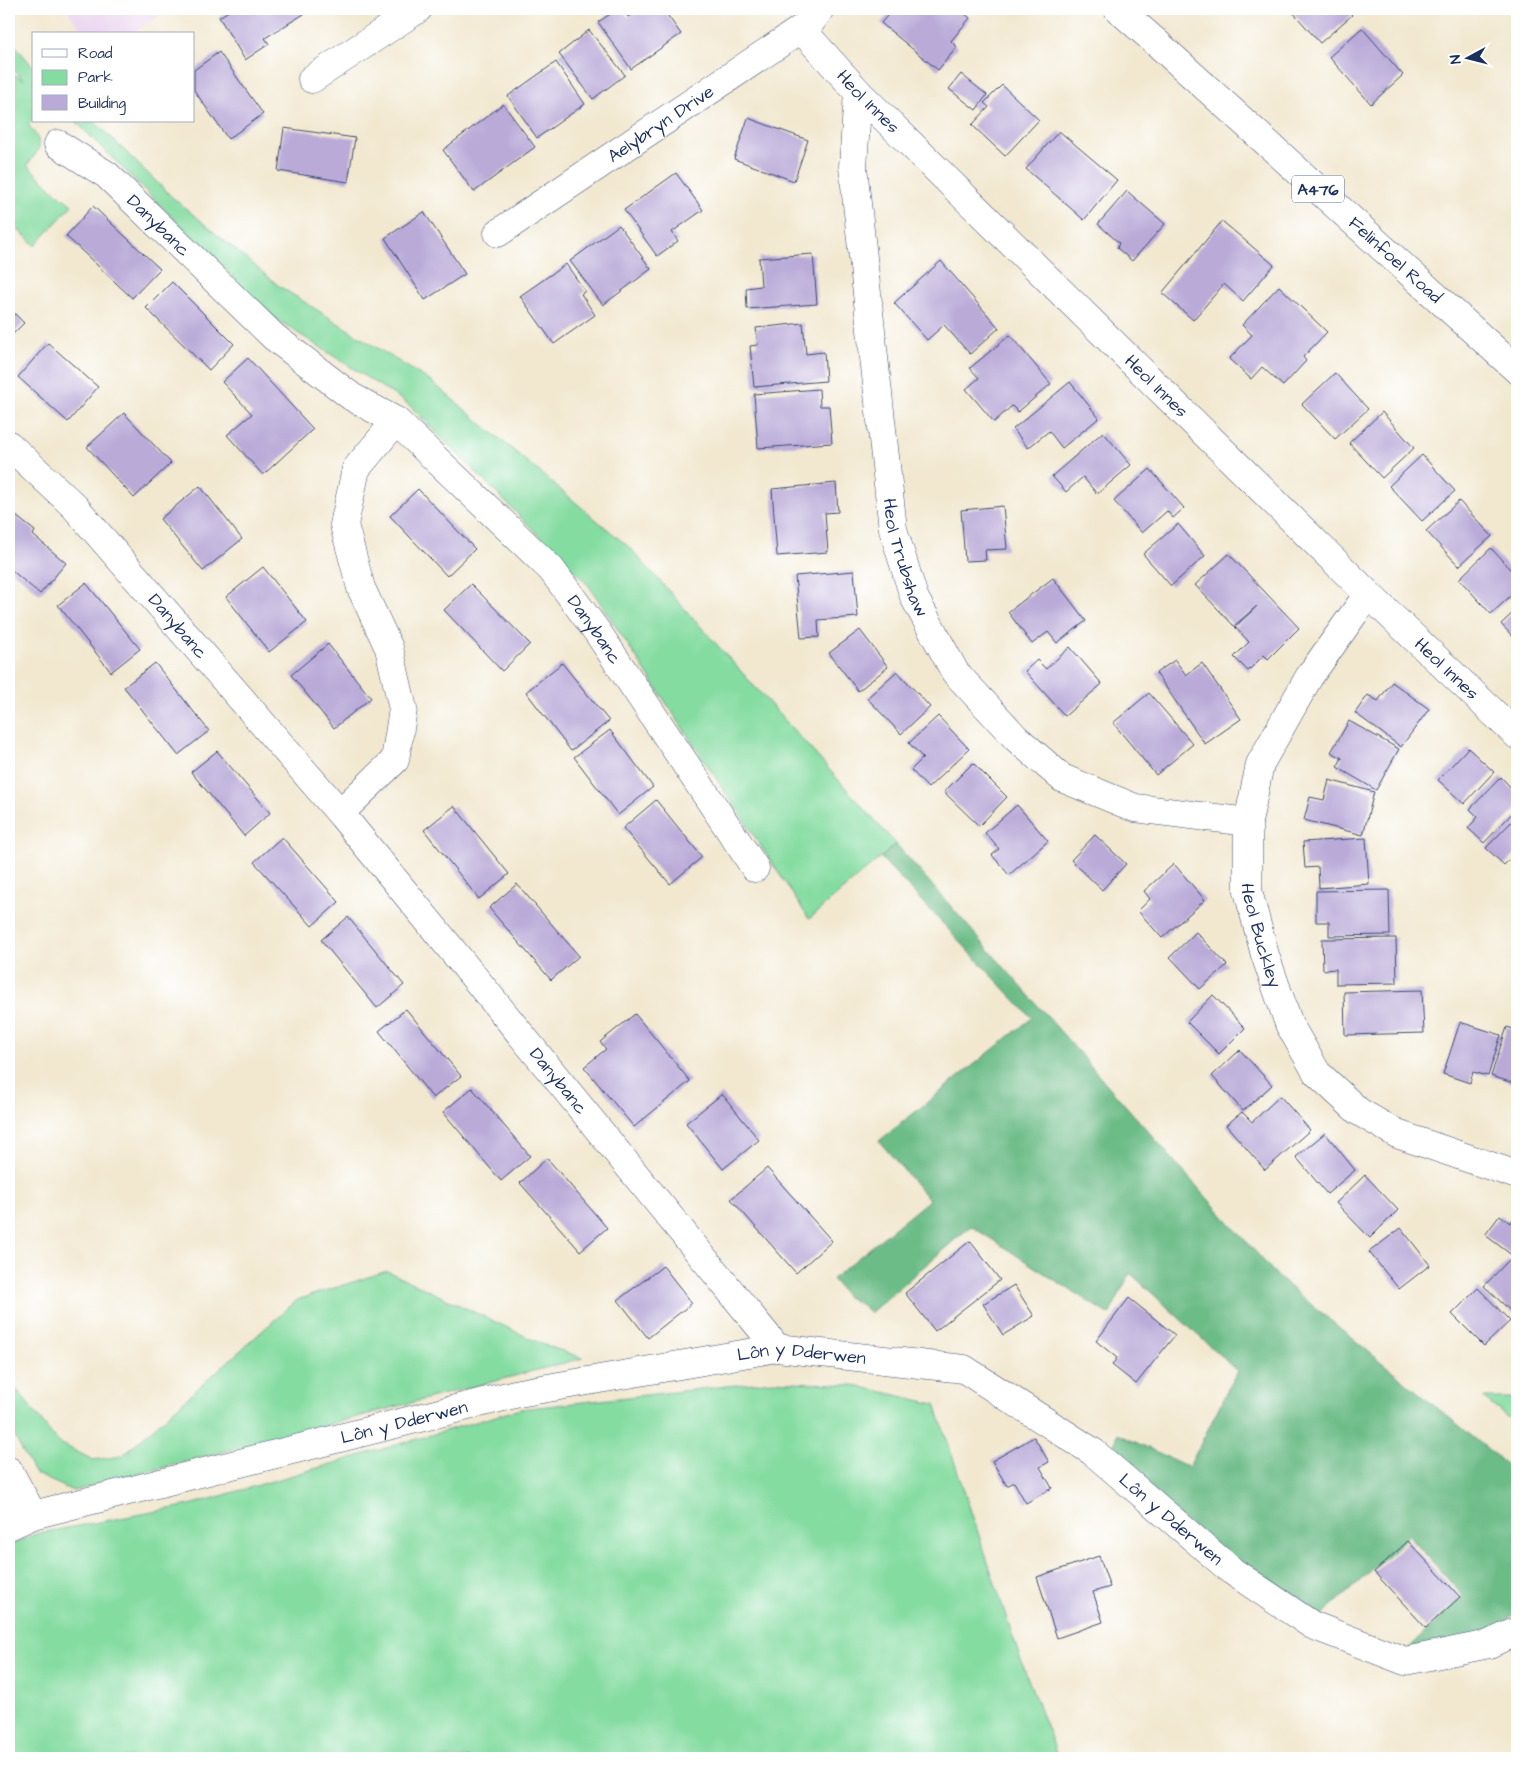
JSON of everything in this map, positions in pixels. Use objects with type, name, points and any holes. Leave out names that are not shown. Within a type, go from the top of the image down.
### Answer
[{"type":"street","points":[[312,79],[418,9]]},
{"type":"street","name":"Aelybryn Drive","points":[[498,233],[810,23],[820,9]]},
{"type":"street","name":"Felinfoel Road","points":[[1118,9],[1517,370]]},
{"type":"street","name":"Heol Innes","points":[[801,29],[858,92],[1368,594],[1517,735]]},
{"type":"street","name":"Heol Trubshaw","points":[[858,92],[853,167],[893,530],[914,597],[955,672],[1016,738],[1062,778],[1135,808],[1248,822]]},
{"type":"street","name":"Danybanc","points":[[58,144],[107,175],[274,337],[352,397],[396,422],[551,569],[598,633],[755,868]]},
{"type":"street","points":[[340,813],[394,760],[403,709],[389,648],[361,588],[344,525],[356,469],[396,422]]},
{"type":"street","name":"Danybanc","points":[[9,445],[74,506],[340,813],[777,1348]]},
{"type":"street","name":"Heol Buckley","points":[[1368,594],[1309,677],[1260,764],[1248,822],[1248,891],[1265,955],[1289,1024],[1318,1073],[1358,1111],[1397,1134],[1517,1175]]},
{"type":"street","name":"Lôn y Dderwen","points":[[9,1526],[34,1515],[519,1393],[777,1348],[964,1369],[1093,1452],[1232,1571],[1312,1626],[1405,1660],[1489,1644],[1517,1631]]},
{"type":"street","points":[[9,1471],[34,1515]]},
{"type":"shaded area","points":[[66,9],[169,9],[134,32],[83,32]]},
{"type":"green space","points":[[9,38],[32,66],[32,121],[28,124],[39,145],[36,154],[27,165],[72,205],[35,246],[9,220],[9,72],[24,80],[9,68]]},
{"type":"green space","points":[[76,122],[95,122],[172,197],[279,286],[433,383],[630,548],[896,844],[809,919],[589,586],[408,404],[273,317]]},
{"type":"green space","points":[[896,844],[1280,1279],[1517,1473],[1517,1613],[1486,1635],[1406,1651],[1463,1596],[1409,1536],[1317,1620],[1226,1559],[1112,1455],[1118,1434],[1189,1467],[1237,1371],[1130,1273],[1109,1315],[971,1226],[870,1313],[862,1305],[847,1297],[832,1279],[929,1200],[879,1141],[1032,1018],[881,858]]},
{"type":"green space","points":[[387,1271],[542,1344],[583,1358],[73,1491],[34,1473],[9,1426],[9,1380],[58,1442],[93,1460],[122,1456],[297,1300]]},
{"type":"green space","points":[[772,1381],[853,1385],[935,1404],[1020,1658],[1057,1758],[9,1758],[9,1546],[35,1534],[190,1505],[520,1409]]},
{"type":"green space","points":[[1483,1398],[1517,1398],[1517,1425]]},
{"type":"building","points":[[232,9],[312,9],[265,38],[269,44],[245,60],[219,17]]},
{"type":"building","points":[[618,9],[622,9],[628,17],[640,9],[663,9],[681,34],[631,69],[598,22]]},
{"type":"building","points":[[893,9],[959,9],[970,18],[951,41],[957,47],[938,70],[881,23]]},
{"type":"building","points":[[1290,9],[1347,9],[1352,15],[1320,43]]},
{"type":"building","points":[[1362,28],[1403,75],[1371,104],[1329,57]]},
{"type":"building","points":[[589,30],[625,75],[593,99],[559,54]]},
{"type":"building","points":[[219,52],[263,114],[228,139],[195,91],[195,69]]},
{"type":"building","points":[[556,62],[585,104],[537,138],[508,96]]},
{"type":"building","points":[[961,74],[987,95],[976,110],[949,89]]},
{"type":"building","points":[[1002,85],[1039,120],[1005,156],[972,125],[989,107],[984,103]]},
{"type":"building","points":[[503,104],[535,147],[474,192],[443,150]]},
{"type":"building","points":[[748,118],[808,140],[794,181],[734,159]]},
{"type":"building","points":[[284,128],[355,138],[348,182],[278,171]]},
{"type":"building","points":[[1059,131],[1117,180],[1084,220],[1026,169]]},
{"type":"building","points":[[676,173],[703,210],[672,232],[678,241],[657,256],[624,210]]},
{"type":"building","points":[[1127,191],[1165,224],[1132,261],[1117,248],[1119,243],[1098,224]]},
{"type":"building","points":[[93,206],[160,269],[132,298],[66,236]]},
{"type":"building","points":[[424,212],[465,274],[425,300],[385,238]]},
{"type":"building","points":[[1222,221],[1274,265],[1243,301],[1224,284],[1193,320],[1162,293]]},
{"type":"building","points":[[619,225],[651,269],[603,305],[570,261]]},
{"type":"building","points":[[813,254],[817,304],[747,309],[746,288],[761,286],[759,258]]},
{"type":"building","points":[[941,261],[999,328],[970,354],[944,325],[927,340],[894,303]]},
{"type":"building","points":[[566,264],[585,291],[581,294],[595,315],[554,344],[520,296]]},
{"type":"building","points":[[172,282],[234,344],[209,370],[146,308]]},
{"type":"building","points":[[1279,286],[1327,332],[1303,357],[1306,361],[1283,386],[1262,367],[1251,379],[1229,359],[1252,335],[1242,325]]},
{"type":"building","points":[[9,308],[24,323],[9,338]]},
{"type":"building","points":[[803,323],[806,354],[824,352],[826,381],[754,387],[750,346],[758,345],[756,328]]},
{"type":"building","points":[[1010,335],[1051,384],[1018,412],[1012,406],[994,422],[966,389],[979,378],[970,368]]},
{"type":"building","points":[[48,343],[98,387],[68,422],[18,377]]},
{"type":"building","points":[[248,358],[313,429],[263,475],[227,435],[252,414],[222,382]]},
{"type":"building","points":[[1335,373],[1368,409],[1335,439],[1302,404]]},
{"type":"building","points":[[1070,382],[1099,418],[1062,448],[1049,431],[1028,448],[1013,429]]},
{"type":"building","points":[[819,389],[820,406],[829,406],[832,443],[758,448],[754,394]]},
{"type":"building","points":[[1382,412],[1414,448],[1382,478],[1349,443]]},
{"type":"building","points":[[124,413],[171,463],[134,498],[87,447]]},
{"type":"building","points":[[1103,432],[1131,465],[1097,494],[1083,477],[1066,492],[1052,476]]},
{"type":"building","points":[[1422,455],[1455,491],[1422,521],[1389,486]]},
{"type":"building","points":[[1150,469],[1184,508],[1173,518],[1167,511],[1142,533],[1114,501]]},
{"type":"building","points":[[836,483],[838,512],[825,513],[828,552],[777,556],[772,489]]},
{"type":"building","points":[[200,486],[242,539],[203,571],[160,519]]},
{"type":"building","points":[[418,489],[475,549],[447,576],[390,516]]},
{"type":"building","points":[[1459,501],[1492,536],[1459,566],[1426,531]]},
{"type":"building","points":[[1003,506],[1007,549],[985,550],[986,560],[965,561],[961,510]]},
{"type":"building","points":[[11,512],[35,531],[33,535],[66,563],[40,594],[9,568],[9,515]]},
{"type":"building","points":[[1178,524],[1205,556],[1171,586],[1143,554]]},
{"type":"building","points":[[1491,548],[1517,577],[1517,590],[1491,614],[1459,579]]},
{"type":"building","points":[[1229,554],[1299,628],[1268,659],[1264,655],[1248,671],[1234,657],[1249,642],[1235,627],[1257,606],[1234,626],[1195,585]]},
{"type":"building","points":[[263,567],[307,622],[269,652],[226,597]]},
{"type":"building","points":[[854,571],[858,617],[818,620],[819,637],[801,638],[795,576]]},
{"type":"building","points":[[1053,578],[1086,621],[1057,643],[1048,632],[1032,644],[1008,612]]},
{"type":"building","points":[[86,583],[140,649],[111,672],[58,605]]},
{"type":"building","points":[[471,584],[530,644],[502,671],[444,610]]},
{"type":"building","points":[[1517,609],[1517,641],[1501,624]]},
{"type":"building","points":[[860,630],[888,667],[858,691],[829,653]]},
{"type":"building","points":[[328,644],[371,698],[334,728],[291,675]]},
{"type":"building","points":[[1070,647],[1102,684],[1065,716],[1025,671],[1037,660],[1046,669]]},
{"type":"building","points":[[1175,660],[1186,675],[1202,663],[1241,719],[1205,744],[1156,673]]},
{"type":"building","points":[[155,663],[209,731],[178,755],[124,687]]},
{"type":"building","points":[[562,663],[609,721],[571,751],[526,692]]},
{"type":"building","points":[[897,671],[930,707],[901,734],[867,698]]},
{"type":"building","points":[[1392,682],[1429,709],[1401,747],[1355,713],[1368,695],[1378,701]]},
{"type":"building","points":[[1149,693],[1193,744],[1156,775],[1113,723]]},
{"type":"building","points":[[938,716],[969,749],[928,788],[911,770],[923,758],[909,743]]},
{"type":"building","points":[[1349,721],[1399,749],[1376,790],[1337,767],[1342,758],[1331,752]]},
{"type":"building","points":[[610,730],[653,787],[618,815],[574,757]]},
{"type":"building","points":[[1468,748],[1494,772],[1464,804],[1438,780]]},
{"type":"building","points":[[217,751],[270,813],[244,836],[191,772]]},
{"type":"building","points":[[973,763],[1007,797],[979,826],[944,792]]},
{"type":"building","points":[[1501,777],[1517,794],[1517,808],[1484,843],[1468,828],[1478,817],[1470,809]]},
{"type":"building","points":[[1329,780],[1374,792],[1363,835],[1304,820],[1310,797],[1324,800]]},
{"type":"building","points":[[656,800],[702,857],[670,884],[623,828]]},
{"type":"building","points":[[1017,805],[1048,841],[1009,875],[992,855],[999,849],[985,833]]},
{"type":"building","points":[[454,806],[509,874],[479,899],[424,830]]},
{"type":"building","points":[[1517,816],[1517,856],[1515,854],[1504,865],[1486,848]]},
{"type":"building","points":[[1095,835],[1126,864],[1102,890],[1071,860]]},
{"type":"building","points":[[282,837],[339,902],[312,926],[254,862]]},
{"type":"building","points":[[1366,838],[1369,884],[1319,888],[1318,867],[1305,868],[1303,842]]},
{"type":"building","points":[[1174,864],[1205,900],[1162,938],[1138,911],[1150,899],[1144,891]]},
{"type":"building","points":[[517,884],[579,956],[551,980],[489,908]]},
{"type":"building","points":[[1389,890],[1390,935],[1329,936],[1329,922],[1316,922],[1316,891]]},
{"type":"building","points":[[348,917],[404,985],[377,1008],[321,940]]},
{"type":"building","points":[[1196,932],[1227,965],[1200,989],[1170,957]]},
{"type":"building","points":[[1396,938],[1397,983],[1336,984],[1336,969],[1323,970],[1322,939]]},
{"type":"building","points":[[1422,990],[1424,1033],[1345,1035],[1344,992]]},
{"type":"building","points":[[1213,995],[1245,1028],[1219,1054],[1187,1022]]},
{"type":"building","points":[[406,1009],[461,1076],[433,1098],[379,1031]]},
{"type":"building","points":[[635,1014],[690,1081],[634,1127],[584,1067],[606,1049],[600,1042]]},
{"type":"building","points":[[1460,1022],[1501,1035],[1488,1076],[1473,1072],[1470,1083],[1443,1074]]},
{"type":"building","points":[[1507,1027],[1517,1030],[1517,1076],[1513,1083],[1491,1076]]},
{"type":"building","points":[[1240,1050],[1272,1085],[1243,1111],[1212,1076]]},
{"type":"building","points":[[472,1088],[530,1156],[501,1181],[443,1112]]},
{"type":"building","points":[[722,1094],[759,1140],[723,1169],[686,1123]]},
{"type":"building","points":[[1280,1096],[1310,1130],[1265,1170],[1226,1125],[1242,1112],[1252,1122]]},
{"type":"building","points":[[1325,1133],[1355,1170],[1327,1194],[1296,1157]]},
{"type":"building","points":[[547,1158],[607,1228],[580,1251],[520,1183]]},
{"type":"building","points":[[767,1168],[832,1241],[796,1273],[731,1199]]},
{"type":"building","points":[[1365,1175],[1398,1210],[1370,1238],[1336,1203]]},
{"type":"building","points":[[1517,1214],[1517,1259],[1485,1235],[1500,1215],[1510,1223]]},
{"type":"building","points":[[1401,1228],[1430,1265],[1399,1289],[1369,1252]]},
{"type":"building","points":[[970,1241],[1000,1280],[935,1331],[905,1293]]},
{"type":"building","points":[[1509,1260],[1517,1269],[1516,1316],[1484,1286]]},
{"type":"building","points":[[663,1266],[692,1303],[648,1338],[618,1300]]},
{"type":"building","points":[[1014,1285],[1034,1316],[1003,1335],[983,1304]]},
{"type":"building","points":[[1478,1288],[1510,1321],[1484,1346],[1452,1314]]},
{"type":"building","points":[[1129,1298],[1175,1335],[1136,1384],[1112,1365],[1117,1358],[1096,1341]]},
{"type":"building","points":[[1034,1437],[1049,1462],[1040,1467],[1052,1488],[1026,1503],[1014,1482],[1007,1486],[992,1461]]},
{"type":"building","points":[[1408,1541],[1460,1597],[1426,1628],[1374,1572]]},
{"type":"building","points":[[1099,1556],[1110,1587],[1093,1592],[1103,1622],[1057,1638],[1037,1577]]}]
